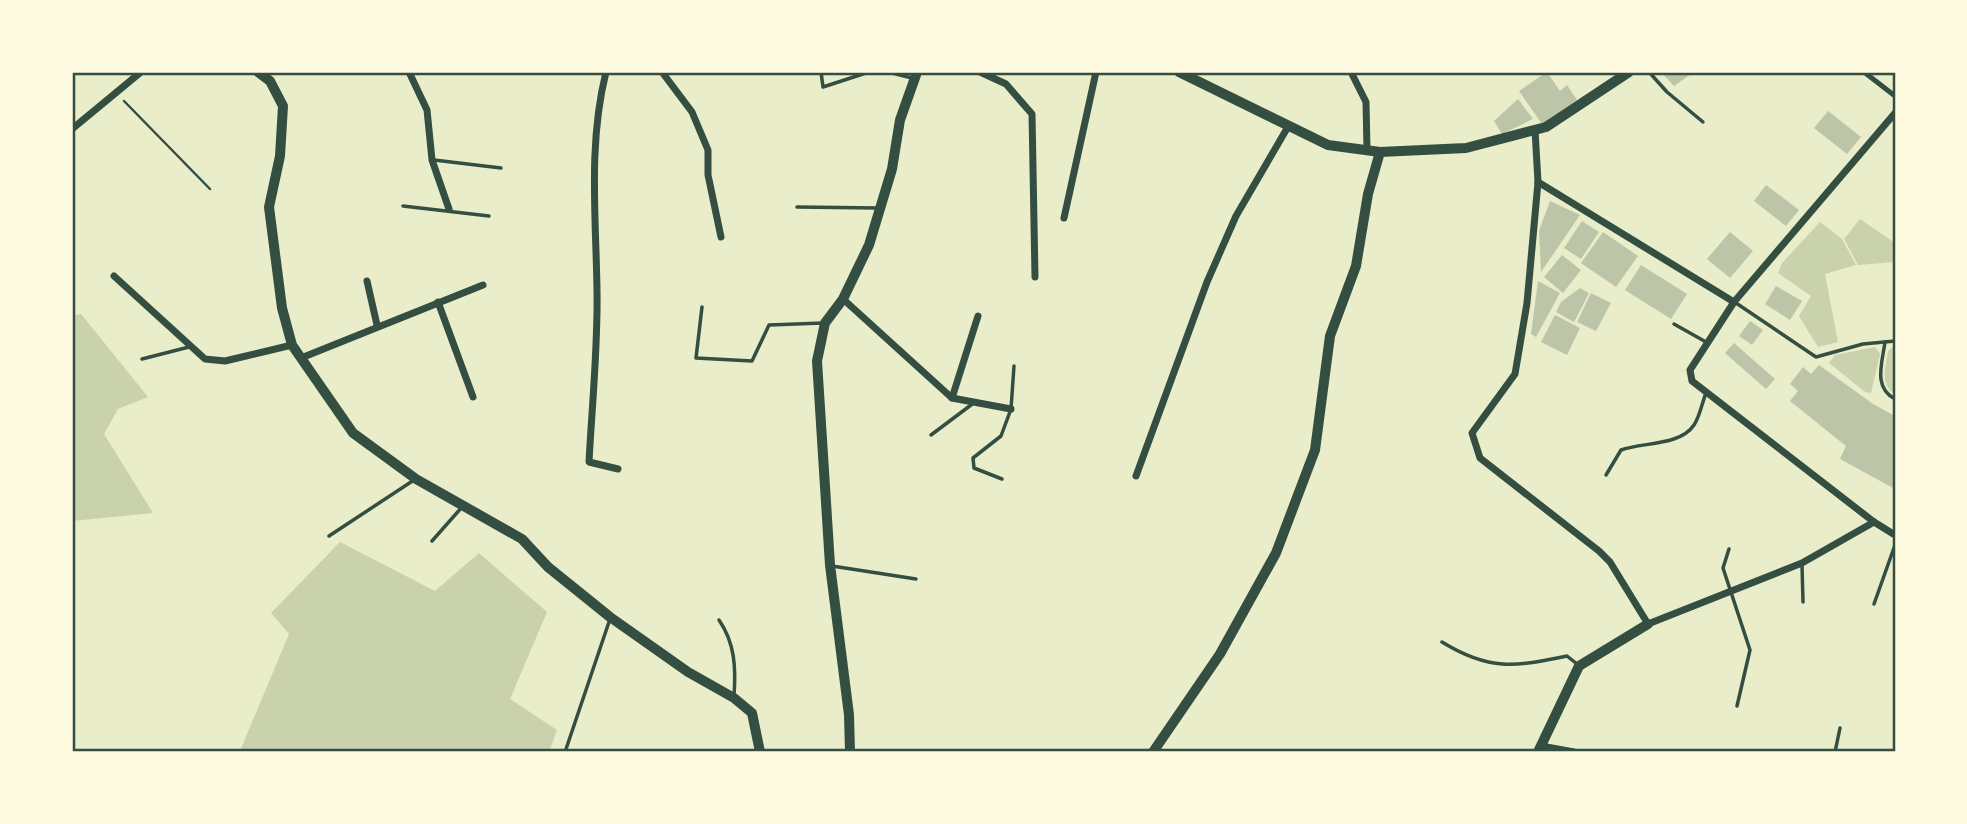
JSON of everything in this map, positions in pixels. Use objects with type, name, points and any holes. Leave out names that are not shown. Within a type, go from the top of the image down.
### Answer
[{"type":"street","points":[[72,129],[141,72]]},
{"type":"street","points":[[258,72],[270,80],[283,106],[280,156],[269,207],[282,307],[292,345],[353,433],[416,478],[522,539],[548,567],[610,617],[688,672],[734,698],[752,713],[760,752]]},
{"type":"street","points":[[409,72],[427,110],[432,160],[449,209]]},
{"type":"street","points":[[606,72],[600,94],[592,191],[597,292],[589,462],[618,469]]},
{"type":"street","points":[[662,72],[692,112],[708,150],[708,176],[721,237]]},
{"type":"street","points":[[980,72],[1006,84],[1032,114],[1035,277]]},
{"type":"street","points":[[1064,218],[1096,72]]},
{"type":"street","points":[[1179,72],[1328,145],[1380,152],[1466,148],[1546,127],[1584,105],[1629,72]]},
{"type":"street","points":[[1350,72],[1366,102],[1367,150]]},
{"type":"street","points":[[1864,72],[1895,96]]},
{"type":"street","points":[[850,752],[849,715],[830,565],[817,361],[825,323],[843,299],[869,245],[914,75]]},
{"type":"street","points":[[1895,113],[1734,302],[1690,370],[1692,382],[1874,523],[1895,536]]},
{"type":"street","points":[[1136,476],[1207,282],[1236,216],[1289,125]]},
{"type":"street","points":[[1535,130],[1538,182],[1527,303],[1516,374],[1472,433],[1480,458],[1610,562],[1647,624]]},
{"type":"street","points":[[1153,752],[1220,654],[1276,553],[1315,450],[1330,336],[1356,265],[1368,194],[1380,152]]},
{"type":"street","points":[[1538,182],[1663,254],[1734,302]]},
{"type":"street","points":[[114,276],[205,359],[225,361],[292,345]]},
{"type":"street","points":[[367,281],[377,325]]},
{"type":"street","points":[[301,358],[377,325],[483,285]]},
{"type":"street","points":[[843,299],[952,398],[1010,409]]},
{"type":"street","points":[[438,302],[473,397]]},
{"type":"street","points":[[952,398],[978,316]]},
{"type":"street","points":[[1574,752],[1539,749],[1579,666],[1647,624],[1802,563],[1874,523]]},
{"type":"lane","points":[[821,72],[823,87],[869,72]]},
{"type":"lane","points":[[888,72],[914,75]]},
{"type":"lane","points":[[1649,72],[1667,92],[1703,122]]},
{"type":"lane","points":[[432,160],[501,168]]},
{"type":"lane","points":[[403,206],[449,209],[489,216]]},
{"type":"lane","points":[[797,207],[880,208]]},
{"type":"lane","points":[[1734,302],[1816,357],[1895,341]]},
{"type":"lane","points":[[702,307],[696,358],[751,361],[769,325],[825,323]]},
{"type":"lane","points":[[1674,324],[1708,343]]},
{"type":"lane","points":[[1885,342],[1880,385],[1884,393],[1895,399]]},
{"type":"lane","points":[[142,359],[189,347]]},
{"type":"lane","points":[[1002,480],[974,468],[973,457],[1001,436],[1010,409],[1014,366]]},
{"type":"lane","points":[[1606,475],[1621,450],[1641,443],[1673,441],[1693,426],[1706,393]]},
{"type":"lane","points":[[931,435],[977,401]]},
{"type":"lane","points":[[329,536],[416,478]]},
{"type":"lane","points":[[432,541],[463,506]]},
{"type":"lane","points":[[1874,604],[1895,545]]},
{"type":"lane","points":[[1729,549],[1723,568],[1750,650],[1737,706]]},
{"type":"lane","points":[[1802,563],[1803,602]]},
{"type":"lane","points":[[830,565],[916,579]]},
{"type":"lane","points":[[565,752],[610,617]]},
{"type":"lane","points":[[719,620],[731,637],[736,674],[734,698]]},
{"type":"lane","points":[[1442,642],[1464,655],[1493,665],[1524,665],[1567,656],[1579,666]]},
{"type":"lane","points":[[1835,752],[1840,728]]},
{"type":"path","points":[[117,94],[210,188]]},
{"type":"green space","points":[[1860,219],[1895,243],[1895,262],[1858,265],[1844,239]]},
{"type":"green space","points":[[1820,222],[1842,239],[1856,265],[1825,274],[1838,342],[1818,347],[1799,316],[1811,296],[1778,273],[1782,263]]},
{"type":"green space","points":[[81,314],[148,397],[118,409],[104,434],[153,513],[72,521],[72,316]]},
{"type":"green space","points":[[1895,345],[1895,394],[1887,386],[1885,375],[1888,351]]},
{"type":"green space","points":[[1875,347],[1880,354],[1871,393],[1865,392],[1829,363],[1835,355]]},
{"type":"green space","points":[[340,542],[435,591],[479,553],[547,612],[510,699],[557,730],[549,752],[240,751],[289,634],[271,613]]},
{"type":"building","points":[[1547,72],[1560,91],[1567,85],[1577,100],[1542,124],[1519,91]]},
{"type":"building","points":[[1661,72],[1694,72],[1674,86]]},
{"type":"building","points":[[1518,99],[1533,119],[1502,134],[1494,121]]},
{"type":"building","points":[[1828,111],[1861,137],[1847,154],[1814,128]]},
{"type":"building","points":[[1766,185],[1799,210],[1786,226],[1754,201]]},
{"type":"building","points":[[1550,201],[1580,215],[1541,272],[1539,231]]},
{"type":"building","points":[[1582,221],[1599,232],[1581,259],[1564,248]]},
{"type":"building","points":[[1603,232],[1638,256],[1616,287],[1581,263]]},
{"type":"building","points":[[1730,232],[1753,251],[1730,278],[1707,259]]},
{"type":"building","points":[[1562,255],[1581,270],[1563,293],[1544,277]]},
{"type":"building","points":[[1641,265],[1687,294],[1671,319],[1625,290]]},
{"type":"building","points":[[1538,281],[1560,293],[1536,337],[1531,334]]},
{"type":"building","points":[[1776,286],[1802,301],[1790,320],[1765,304]]},
{"type":"building","points":[[1580,288],[1589,293],[1574,322],[1556,312],[1561,302]]},
{"type":"building","points":[[1591,293],[1611,303],[1596,331],[1577,322]]},
{"type":"building","points":[[1555,315],[1580,328],[1567,355],[1541,342]]},
{"type":"building","points":[[1750,321],[1763,330],[1752,345],[1739,336]]},
{"type":"building","points":[[1734,343],[1775,379],[1766,389],[1725,353]]},
{"type":"building","points":[[1819,365],[1873,404],[1895,416],[1895,489],[1840,459],[1846,446],[1790,401],[1798,391],[1790,384],[1803,367],[1811,374]]}]
